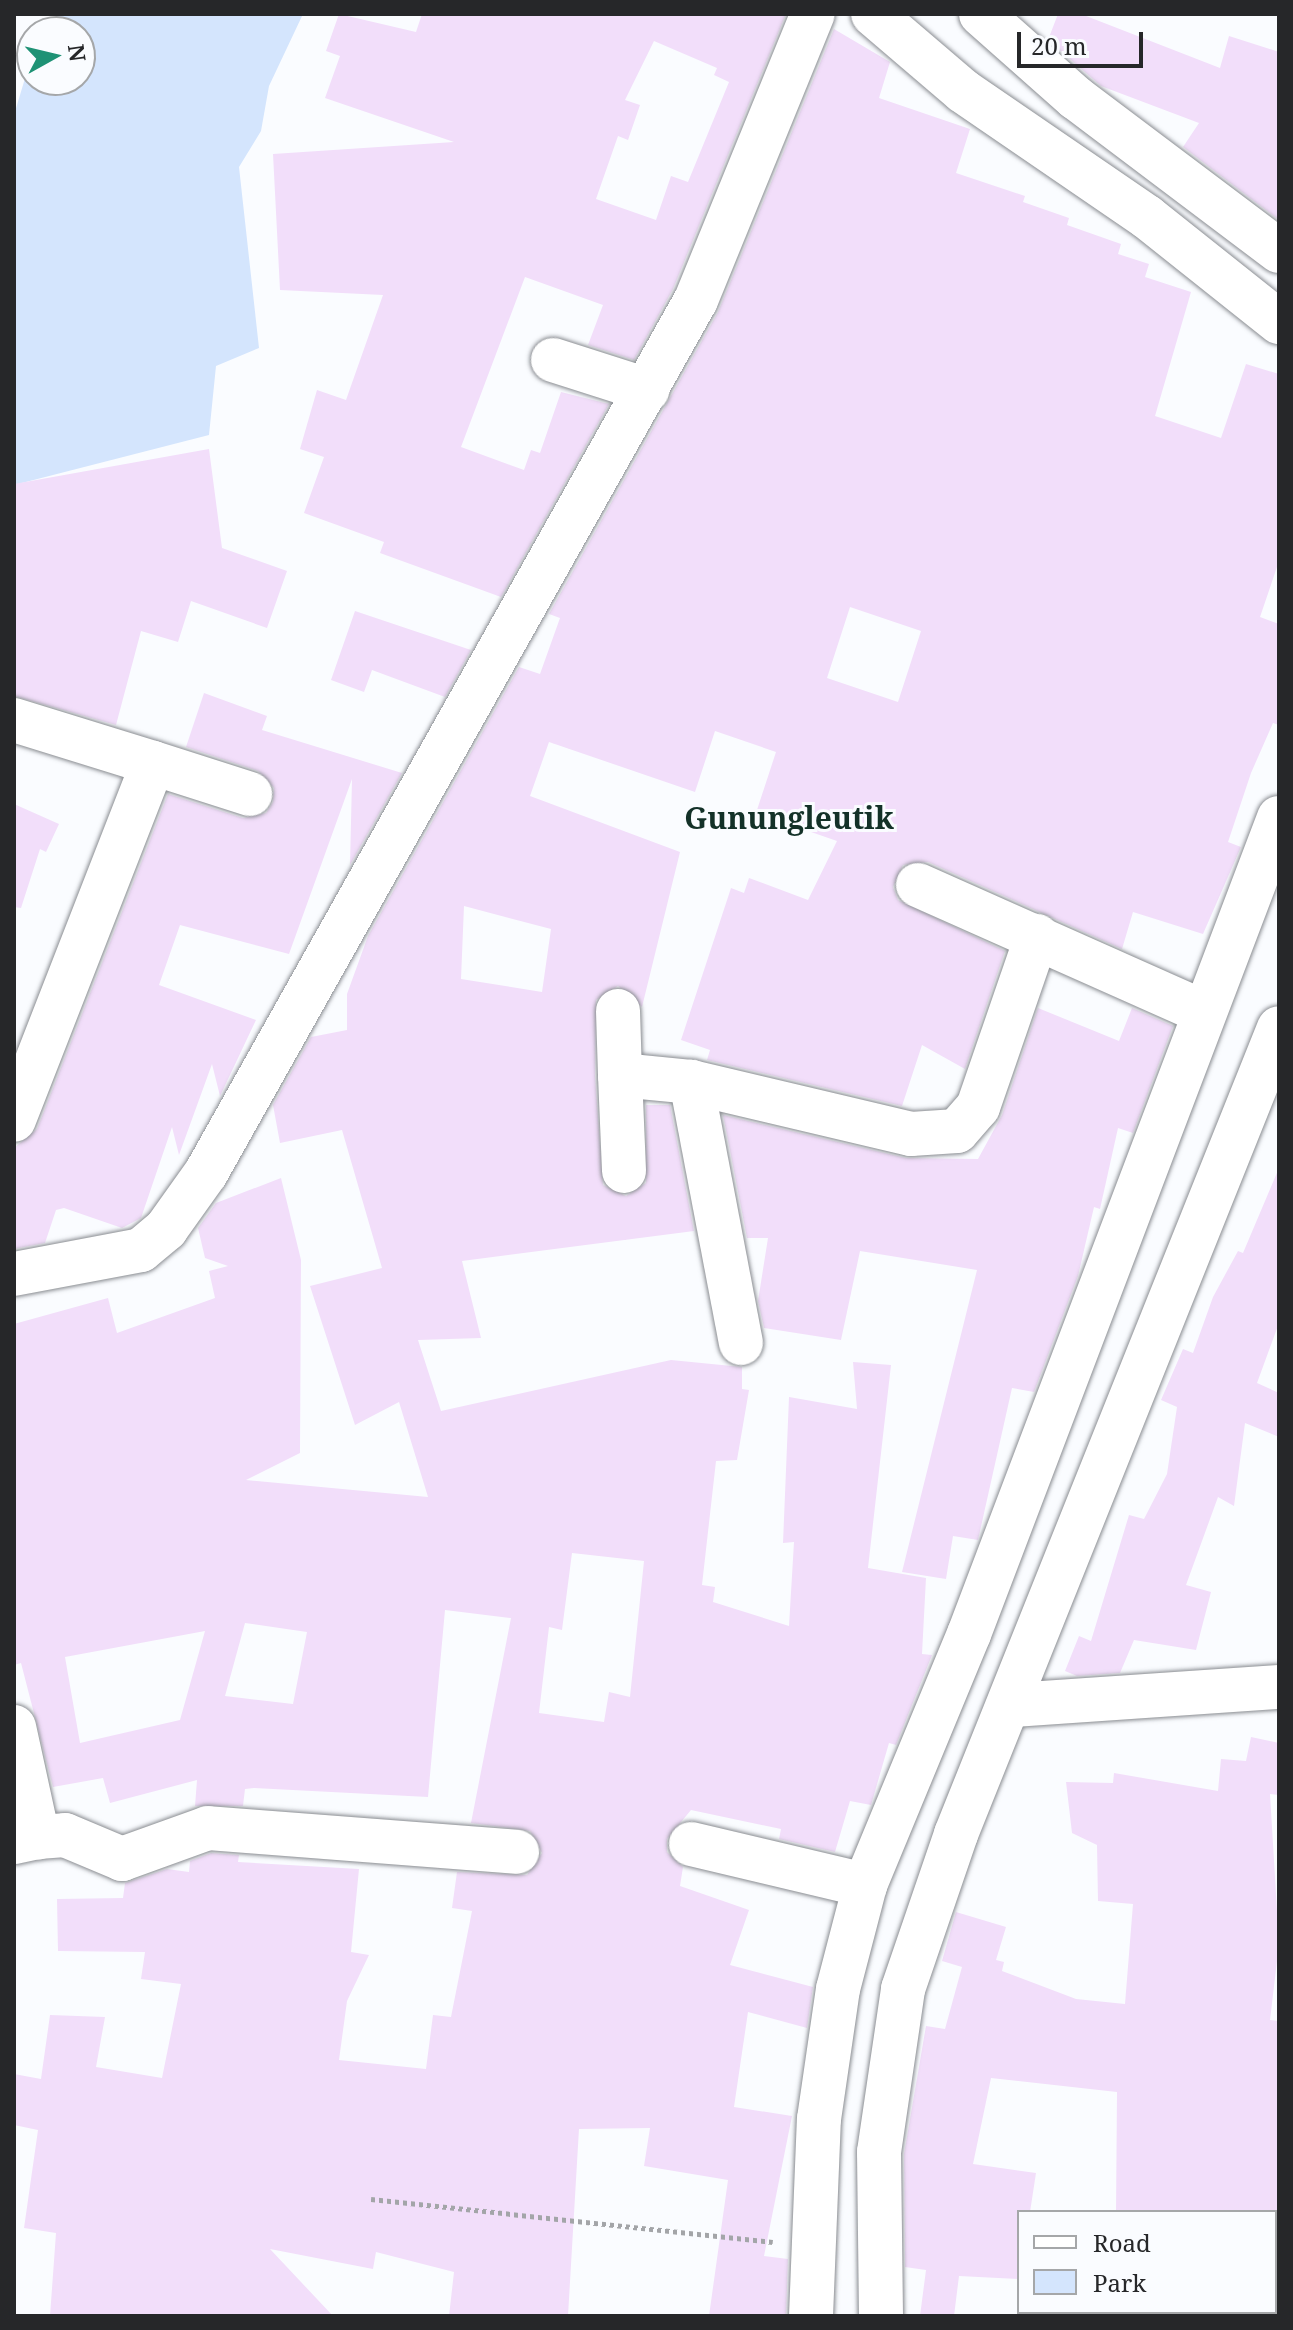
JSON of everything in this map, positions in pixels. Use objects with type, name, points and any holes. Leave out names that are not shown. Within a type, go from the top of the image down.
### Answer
[{"type":"street","points":[[14,1274],[141,1250],[181,1210],[696,300],[813,14]]},
{"type":"street","points":[[981,14],[1076,98],[1279,251]]},
{"type":"street","points":[[904,24],[1279,322]]},
{"type":"street","points":[[553,360],[647,390]]},
{"type":"street","points":[[14,720],[250,794]]},
{"type":"street","points":[[14,1120],[153,763]]},
{"type":"street","points":[[811,2316],[809,2247],[838,1989],[865,1885],[969,1634],[1279,818]]},
{"type":"street","points":[[918,885],[1203,1012]]},
{"type":"street","points":[[620,1075],[691,1082],[911,1134],[957,1131],[978,1107],[1037,936]]},
{"type":"street","points":[[618,1011],[624,1171]]},
{"type":"street","points":[[881,2316],[880,2138],[903,1989],[956,1834],[1013,1705],[1279,1028]]},
{"type":"street","points":[[691,1082],[741,1343]]},
{"type":"street","points":[[1013,1705],[1279,1687]]},
{"type":"street","points":[[14,1727],[26,1839],[65,1835],[122,1859],[208,1828],[517,1852]]},
{"type":"street","points":[[691,1844],[865,1885]]},
{"type":"path","points":[[371,2199],[809,2247]]},
{"type":"green space","points":[[303,14],[269,86],[261,131],[239,167],[259,348],[216,366],[209,435],[14,485],[14,115],[20,96],[96,96],[96,16],[56,16]]},
{"type":"building","points":[[339,14],[416,32],[422,14],[786,14],[673,289],[634,360],[588,345],[603,305],[525,277],[461,447],[524,470],[531,450],[540,453],[561,392],[609,404],[501,597],[380,553],[384,542],[304,513],[324,457],[300,449],[317,390],[346,400],[383,295],[280,290],[273,154],[454,142],[325,98],[340,56],[326,51]],"holes":[[[654,41],[717,68],[714,75],[729,82],[688,182],[671,176],[656,220],[596,199],[618,136],[628,140],[640,105],[625,100]]]},
{"type":"building","points":[[1058,14],[1081,14],[1220,68],[1229,36],[1279,52],[1279,220],[1183,147],[1199,123],[1101,86],[1048,40]]},
{"type":"building","points":[[834,29],[890,62],[879,98],[970,129],[956,173],[1025,196],[1023,202],[1069,218],[1067,225],[1121,244],[1118,254],[1149,264],[1145,277],[1191,292],[1155,416],[1221,438],[1246,364],[1279,374],[1279,561],[1260,617],[1279,624],[1279,725],[1273,723],[1251,773],[1228,842],[1241,847],[1203,934],[1133,912],[1122,949],[928,862],[903,865],[893,887],[898,900],[1005,951],[965,1069],[922,1045],[902,1106],[707,1060],[710,1050],[681,1040],[731,888],[744,893],[749,878],[808,900],[837,841],[756,813],[776,752],[715,731],[695,792],[549,742],[530,796],[680,852],[642,1007],[618,986],[596,1000],[595,1076],[603,1185],[626,1196],[646,1183],[646,1105],[670,1105],[694,1231],[462,1261],[481,1338],[418,1340],[441,1411],[671,1360],[742,1367],[742,1389],[749,1390],[737,1460],[716,1461],[702,1585],[715,1587],[713,1602],[789,1626],[794,1542],[783,1543],[789,1397],[857,1409],[853,1362],[891,1365],[868,1568],[926,1578],[922,1654],[932,1655],[896,1745],[889,1743],[871,1805],[850,1801],[835,1852],[779,1839],[781,1829],[691,1810],[667,1839],[667,1852],[683,1867],[680,1886],[749,1910],[730,1965],[813,1987],[807,2028],[748,2012],[734,2107],[792,2116],[764,2256],[788,2259],[786,2316],[709,2316],[728,2180],[644,2166],[650,2128],[579,2129],[568,2316],[449,2316],[454,2272],[376,2252],[373,2269],[270,2249],[333,2316],[50,2316],[56,2233],[24,2228],[38,2130],[14,2125],[14,2074],[41,2079],[50,2015],[105,2017],[96,2067],[162,2078],[181,1984],[141,1979],[145,1952],[58,1951],[57,1899],[123,1898],[125,1883],[167,1869],[189,1872],[190,1861],[211,1853],[239,1855],[238,1862],[359,1869],[351,1952],[369,1955],[347,2001],[339,2060],[426,2069],[433,2015],[451,2017],[472,1911],[452,1908],[457,1872],[527,1875],[542,1853],[530,1831],[471,1823],[511,1618],[445,1610],[428,1797],[254,1788],[245,1789],[243,1806],[195,1806],[197,1780],[110,1803],[103,1778],[53,1787],[21,1663],[14,1665],[14,1324],[108,1298],[117,1333],[215,1298],[209,1271],[228,1266],[205,1258],[198,1228],[216,1203],[281,1178],[301,1260],[300,1453],[246,1480],[428,1497],[399,1402],[355,1425],[310,1286],[382,1268],[342,1130],[280,1143],[273,1105],[311,1037],[347,1030],[347,994],[368,936],[519,667],[540,674],[560,618],[549,614],[718,312]],"holes":[[[850,607],[921,631],[898,702],[827,678]],[[464,906],[551,929],[542,992],[461,979]],[[572,1553],[644,1561],[630,1697],[609,1692],[604,1722],[539,1713],[549,1627],[562,1630]],[[245,1623],[307,1632],[293,1704],[225,1696]],[[205,1631],[180,1720],[80,1743],[65,1657]]]},
{"type":"building","points":[[209,449],[222,548],[287,571],[267,628],[191,601],[178,642],[141,631],[116,725],[14,696],[14,484]]},
{"type":"building","points":[[355,611],[471,650],[445,697],[372,670],[364,692],[331,680]]},
{"type":"building","points":[[204,693],[267,716],[262,730],[402,773],[350,865],[352,779],[289,954],[180,925],[159,985],[256,1020],[220,1096],[212,1064],[179,1155],[172,1127],[141,1218],[122,1228],[64,1208],[56,1210],[45,1243],[14,1249],[14,1148],[37,1129],[168,794],[243,818],[266,813],[273,802],[274,788],[258,771],[186,747]]},
{"type":"building","points":[[14,804],[59,824],[46,852],[40,849],[21,908],[14,907]]},
{"type":"building","points":[[1038,1008],[1119,1041],[1132,1008],[1173,1026],[1133,1133],[1118,1128],[1100,1209],[1094,1207],[1078,1276],[1034,1392],[1012,1388],[978,1540],[953,1536],[946,1579],[902,1572],[977,1270],[860,1251],[841,1340],[764,1328],[758,1301],[768,1238],[747,1238],[723,1115],[906,1158],[978,1159],[1002,1115]]},
{"type":"building","points":[[1279,1168],[1279,1323],[1257,1383],[1279,1393],[1279,1437],[1245,1423],[1234,1506],[1218,1497],[1186,1585],[1211,1592],[1196,1650],[1134,1640],[1120,1673],[1077,1676],[1065,1671],[1079,1636],[1091,1641],[1129,1515],[1144,1519],[1167,1474],[1177,1407],[1161,1400],[1183,1349],[1193,1353],[1213,1297],[1238,1251],[1243,1253]]},
{"type":"building","points":[[1251,1737],[1279,1743],[1279,1795],[1270,1794],[1279,1944],[1270,2020],[1279,2021],[1279,2212],[1116,2210],[1117,2092],[991,2078],[973,2164],[1036,2173],[1030,2210],[1017,2210],[1017,2279],[959,2276],[954,2316],[920,2316],[926,2270],[905,2267],[904,2154],[926,2026],[945,2029],[962,1967],[942,1961],[956,1912],[1006,1927],[996,1960],[1004,1962],[1002,1971],[1076,1999],[1125,2004],[1133,1904],[1098,1901],[1097,1845],[1072,1833],[1066,1782],[1113,1783],[1114,1773],[1218,1791],[1221,1759],[1246,1761]]},
{"type":"district","name":"Gunungleutik","points":[[789,818]]}]
